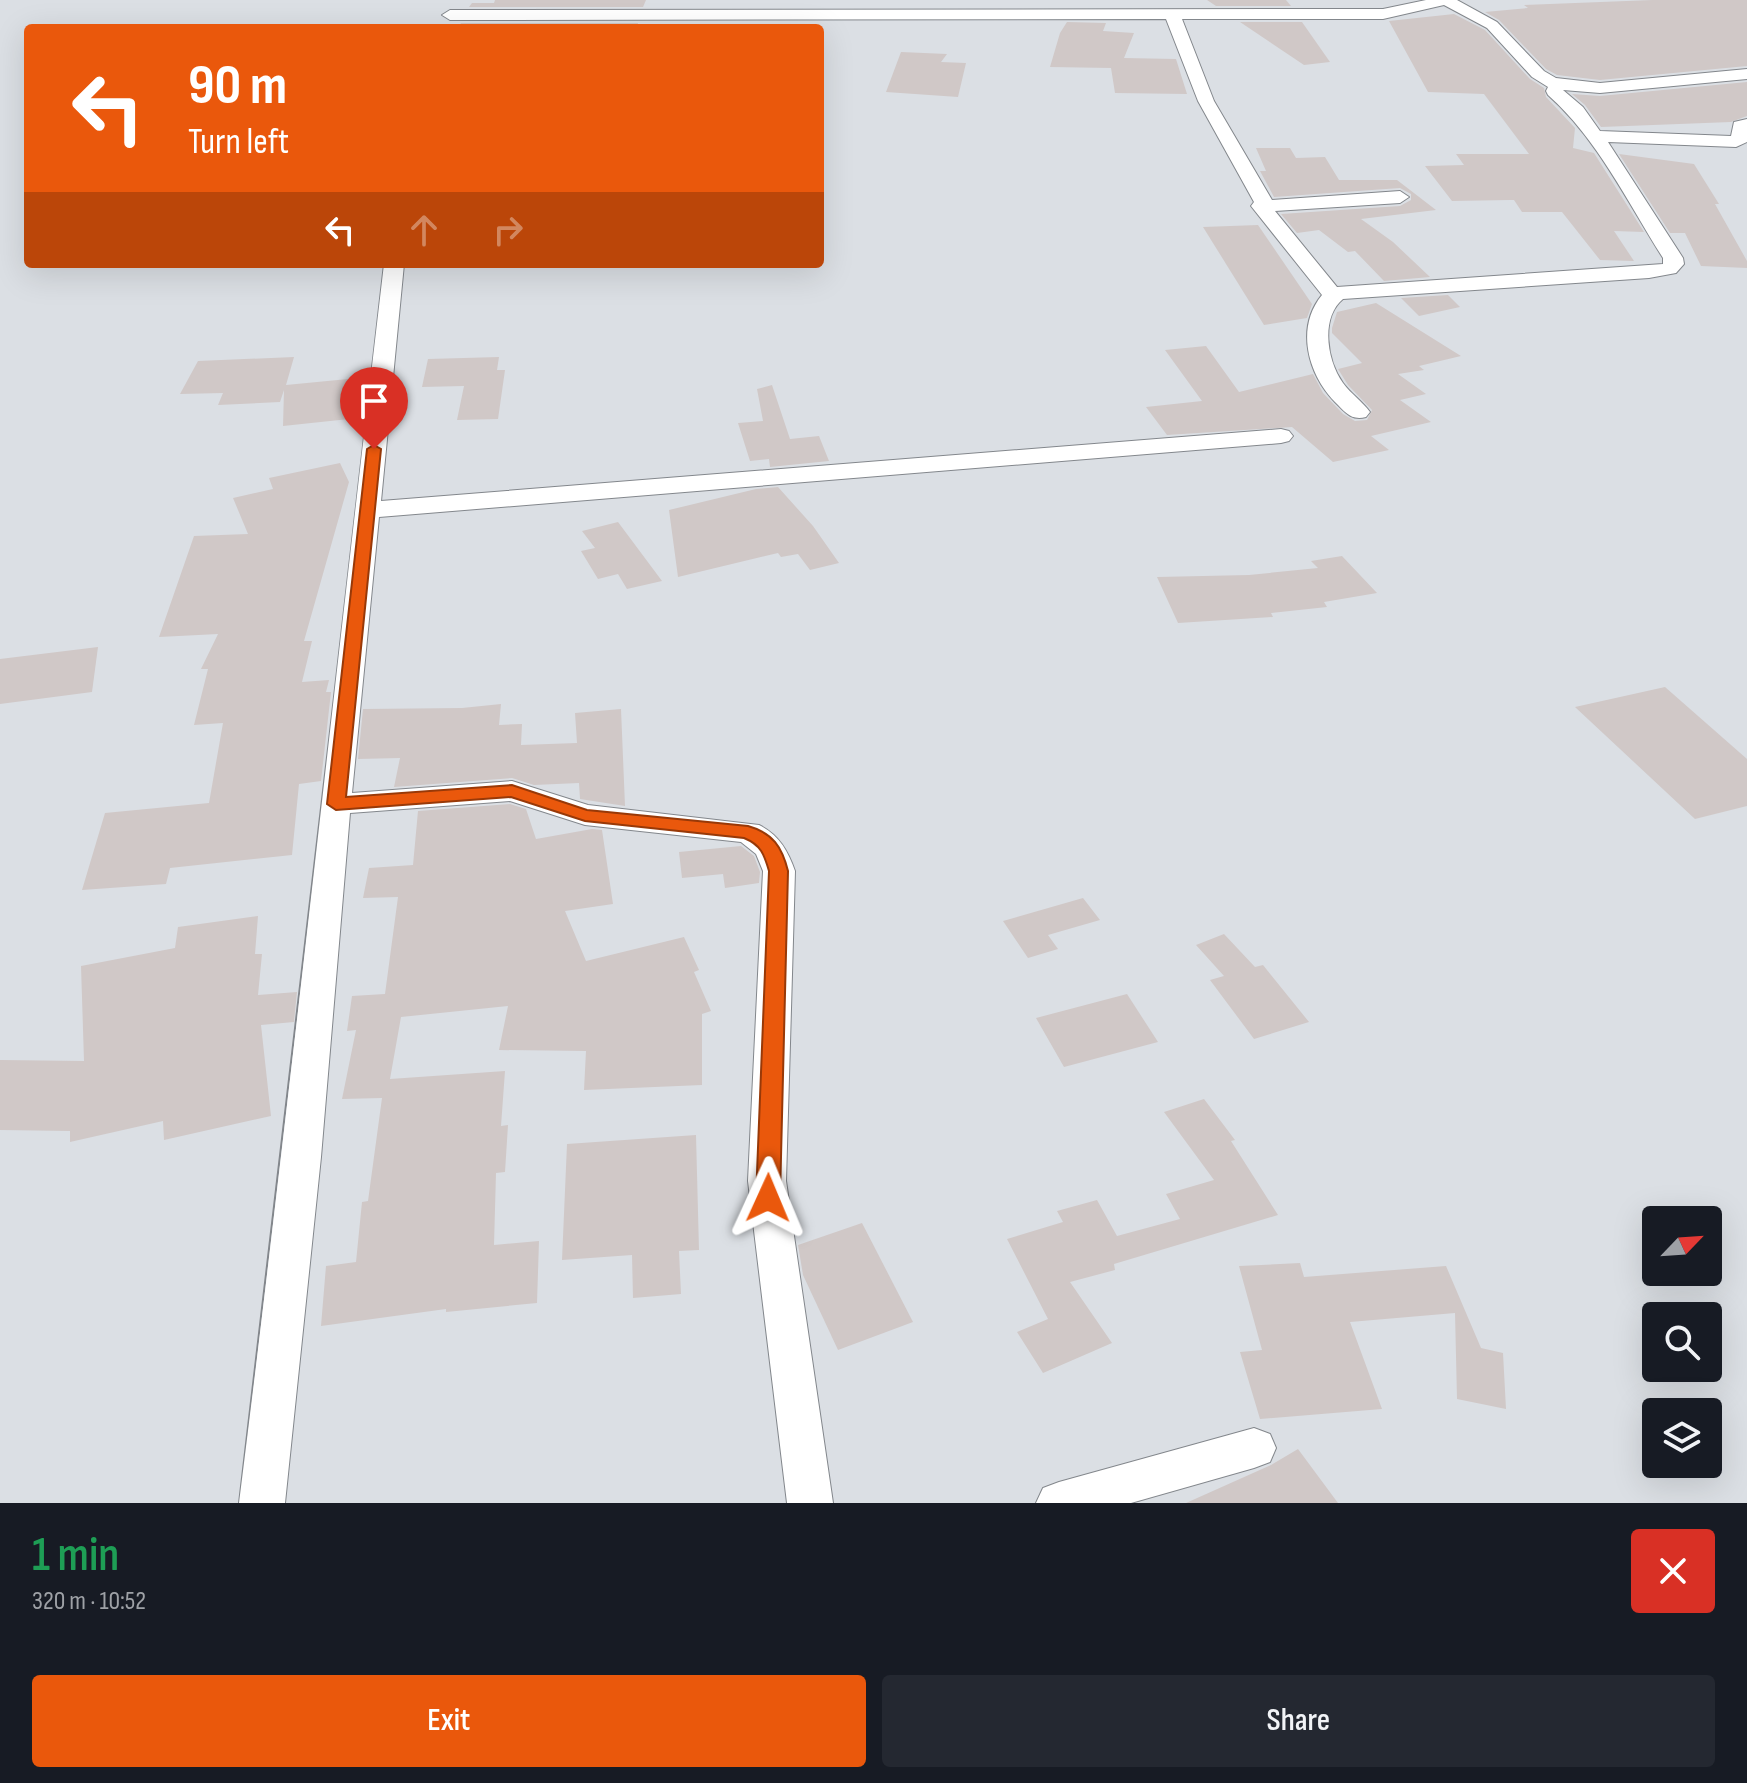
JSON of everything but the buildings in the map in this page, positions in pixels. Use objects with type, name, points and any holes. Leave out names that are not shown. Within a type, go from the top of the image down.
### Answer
[{"type":"street","points":[[441,0],[453,21],[1383,14],[1446,0],[1492,25],[1538,74],[1559,85],[1600,88],[1747,74]]},
{"type":"street","points":[[1173,16],[1206,101],[1265,204]]},
{"type":"street","points":[[1358,412],[1329,380],[1316,331],[1327,299],[1333,295],[1669,269],[1674,264],[1595,136],[1577,111],[1554,91],[1559,85]]},
{"type":"street","points":[[1595,136],[1736,142],[1740,139],[1740,126],[1747,124]]},
{"type":"street","points":[[1333,295],[1261,206],[1400,197]]},
{"type":"street","points":[[262,1503],[302,1157],[394,268]]},
{"type":"street","points":[[368,510],[819,474],[912,463],[1281,436]]},
{"type":"street","points":[[336,804],[512,791],[585,815],[748,832],[762,838],[774,852],[779,871],[767,1181],[810,1503]]},
{"type":"street","points":[[1059,1503],[1254,1448]]},
{"type":"route","points":[[374,449],[336,804],[475,791],[512,791],[585,815],[748,832],[762,838],[774,852],[779,871],[768,1198]]}]
